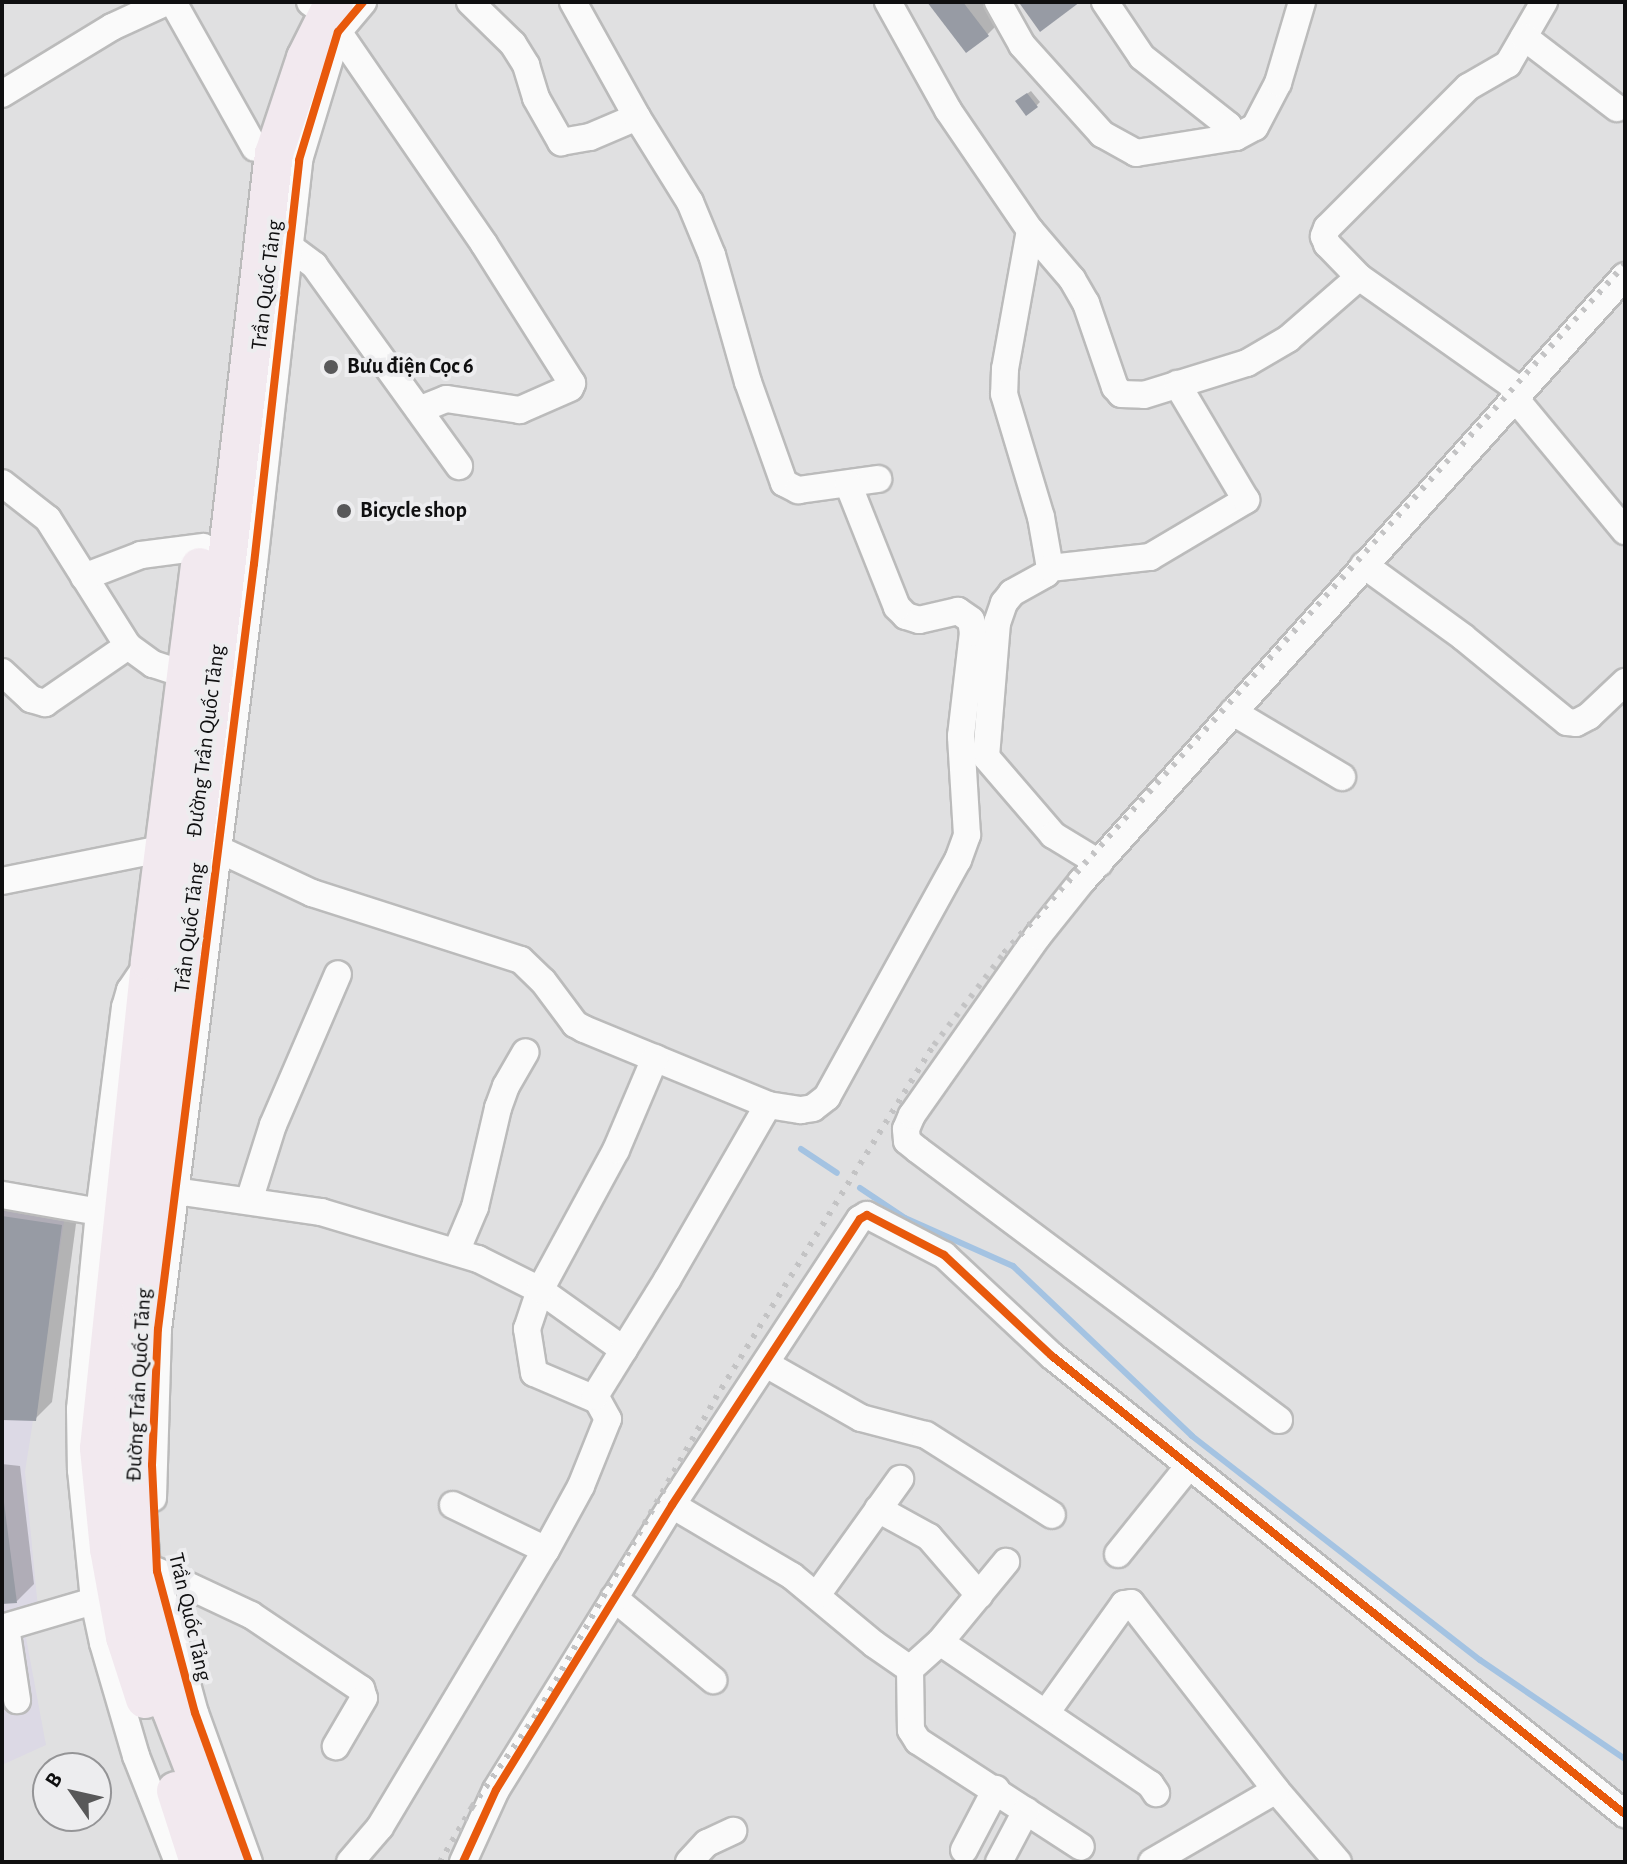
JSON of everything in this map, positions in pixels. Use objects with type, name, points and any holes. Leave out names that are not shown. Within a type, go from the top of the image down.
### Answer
[{"type":"highway","name":"Đường Trần Quốc Tảng","points":[[227,1862],[125,1637],[109,1549],[99,1448],[150,961],[255,148],[282,47],[323,10]]},
{"type":"highway","name":"Đường Trần Quốc Tảng","points":[[227,1862],[171,1709],[159,1667],[141,1569],[131,1434],[141,1303],[278,238],[274,154],[323,10]]},
{"type":"street","points":[[2,94],[112,27],[166,2]]},
{"type":"street","points":[[173,2],[255,148]]},
{"type":"street","points":[[363,2],[323,10],[484,244],[572,383],[570,388],[520,410],[446,399],[419,410]]},
{"type":"street","points":[[470,2],[513,44],[526,65],[536,98],[561,142],[590,137],[637,117]]},
{"type":"street","points":[[573,2],[637,117],[690,202],[712,255],[748,382],[784,483],[798,490],[878,479]]},
{"type":"street","points":[[888,2],[948,110],[1030,230],[1072,279],[1086,303],[1115,387],[1121,394],[1144,395],[1247,363],[1288,339],[1359,277]]},
{"type":"street","points":[[998,2],[1022,45],[1102,134],[1136,153],[1236,137],[1255,127],[1278,83],[1302,2]]},
{"type":"street","points":[[1105,2],[1142,57],[1228,125],[1236,137]]},
{"type":"street","points":[[1544,2],[1503,70],[1468,87],[1327,228],[1324,236],[1327,244],[1359,277],[1515,387],[1514,397],[1625,531]]},
{"type":"street","points":[[1524,37],[1617,108]]},
{"type":"street","points":[[1030,230],[1005,369],[1004,394],[1041,517],[1050,568]]},
{"type":"street","points":[[278,238],[314,265],[459,466]]},
{"type":"street","name":"Trần Quốc Tảng","points":[[227,1862],[195,1713],[157,1571],[152,1465],[154,1395],[158,1329],[218,849],[278,238]]},
{"type":"street","points":[[1279,1420],[907,1141],[912,1115],[1038,936],[1090,872],[1625,276]]},
{"type":"street","points":[[1090,872],[1053,835],[986,757],[995,639],[1004,603],[1012,593],[1050,568],[1150,557],[1246,500],[1177,384]]},
{"type":"street","points":[[2,483],[48,519],[128,646],[153,664],[186,675]]},
{"type":"street","points":[[218,849],[312,893],[521,960],[543,981],[575,1024],[655,1058],[765,1112],[813,1108],[827,1097],[958,860],[967,835],[961,736],[973,633],[971,620],[958,611],[919,620],[906,616],[897,607],[848,484]]},
{"type":"street","points":[[84,577],[141,555],[203,547]]},
{"type":"street","points":[[1364,565],[1445,623],[1567,722],[1576,723],[1589,716],[1625,682]]},
{"type":"street","points":[[2,672],[31,699],[45,703],[128,646]]},
{"type":"street","points":[[1233,712],[1342,777]]},
{"type":"street","points":[[2,881],[165,848]]},
{"type":"street","name":"Trần Quốc Tảng","points":[[150,961],[130,990],[125,1007],[99,1212],[80,1409],[81,1470],[94,1601],[136,1756],[178,1862]]},
{"type":"street","points":[[249,1201],[273,1125],[338,974]]},
{"type":"street","points":[[456,1252],[475,1207],[498,1108],[506,1086],[526,1052]]},
{"type":"street","points":[[350,1862],[380,1827],[546,1550],[581,1486],[608,1419],[595,1399],[534,1373],[527,1329],[540,1290],[616,1150],[655,1058]]},
{"type":"street","points":[[595,1399],[765,1112]]},
{"type":"street","points":[[175,1191],[321,1212],[456,1252],[540,1290],[624,1350]]},
{"type":"street","points":[[2,1195],[99,1212]]},
{"type":"street","points":[[467,1861],[496,1790],[614,1598],[860,1219],[867,1215],[944,1255],[1052,1356],[1625,1814]]},
{"type":"street","points":[[766,1364],[861,1418],[926,1435],[1052,1515]]},
{"type":"street","points":[[1118,1554],[1188,1467]]},
{"type":"street","points":[[817,1595],[900,1479]]},
{"type":"street","points":[[453,1505],[546,1550]]},
{"type":"street","points":[[672,1505],[792,1576],[874,1644],[910,1669]]},
{"type":"street","points":[[878,1509],[929,1537],[979,1595]]},
{"type":"street","points":[[1006,1562],[940,1642],[910,1669],[911,1730],[918,1741],[1081,1847]]},
{"type":"street","points":[[157,1571],[251,1615],[361,1689],[364,1698],[336,1746]]},
{"type":"street","points":[[614,1598],[713,1680]]},
{"type":"street","points":[[17,1700],[4,1628],[94,1601]]},
{"type":"street","points":[[1046,1713],[1127,1602],[1276,1790],[1338,1862]]},
{"type":"street","points":[[940,1642],[1150,1784],[1156,1793]]},
{"type":"street","points":[[964,1850],[996,1789]]},
{"type":"street","points":[[1152,1862],[1276,1790]]},
{"type":"street","points":[[999,1862],[1026,1811]]},
{"type":"street","points":[[689,1862],[707,1843],[733,1831]]},
{"type":"shaded area","points":[[2,1207],[65,1215],[25,1472],[38,1609],[22,1616],[46,1745],[2,1765]]},
{"type":"building","points":[[927,2],[963,2],[989,36],[966,53]]},
{"type":"building","points":[[1080,2],[1040,32],[1020,4]]},
{"type":"building","points":[[1027,93],[1038,107],[1026,116],[1015,101]]},
{"type":"building","points":[[2,1216],[62,1225],[36,1421],[2,1420]]},
{"type":"building","points":[[2,1487],[17,1603],[2,1604]]},
{"type":"waterway","points":[[801,1149],[837,1173]]},
{"type":"waterway","points":[[860,1188],[905,1218],[1013,1266],[1192,1436],[1480,1660],[1625,1759]]},
{"type":"railway","points":[[440,1862],[472,1807],[538,1712],[715,1399],[934,1045],[1004,953],[1625,264]]},
{"type":"cycle path","points":[[249,1862],[195,1713],[157,1571],[152,1465],[158,1329],[254,564],[299,160],[338,32],[363,2]]},
{"type":"cycle path","points":[[463,1862],[496,1790],[672,1505],[860,1219],[867,1215],[944,1255],[1052,1356],[1625,1814]]},
{"type":"place","name":"Bưu điện Cọc 6","points":[[331,367]]},
{"type":"place","name":"Bicycle shop","points":[[344,511]]}]
